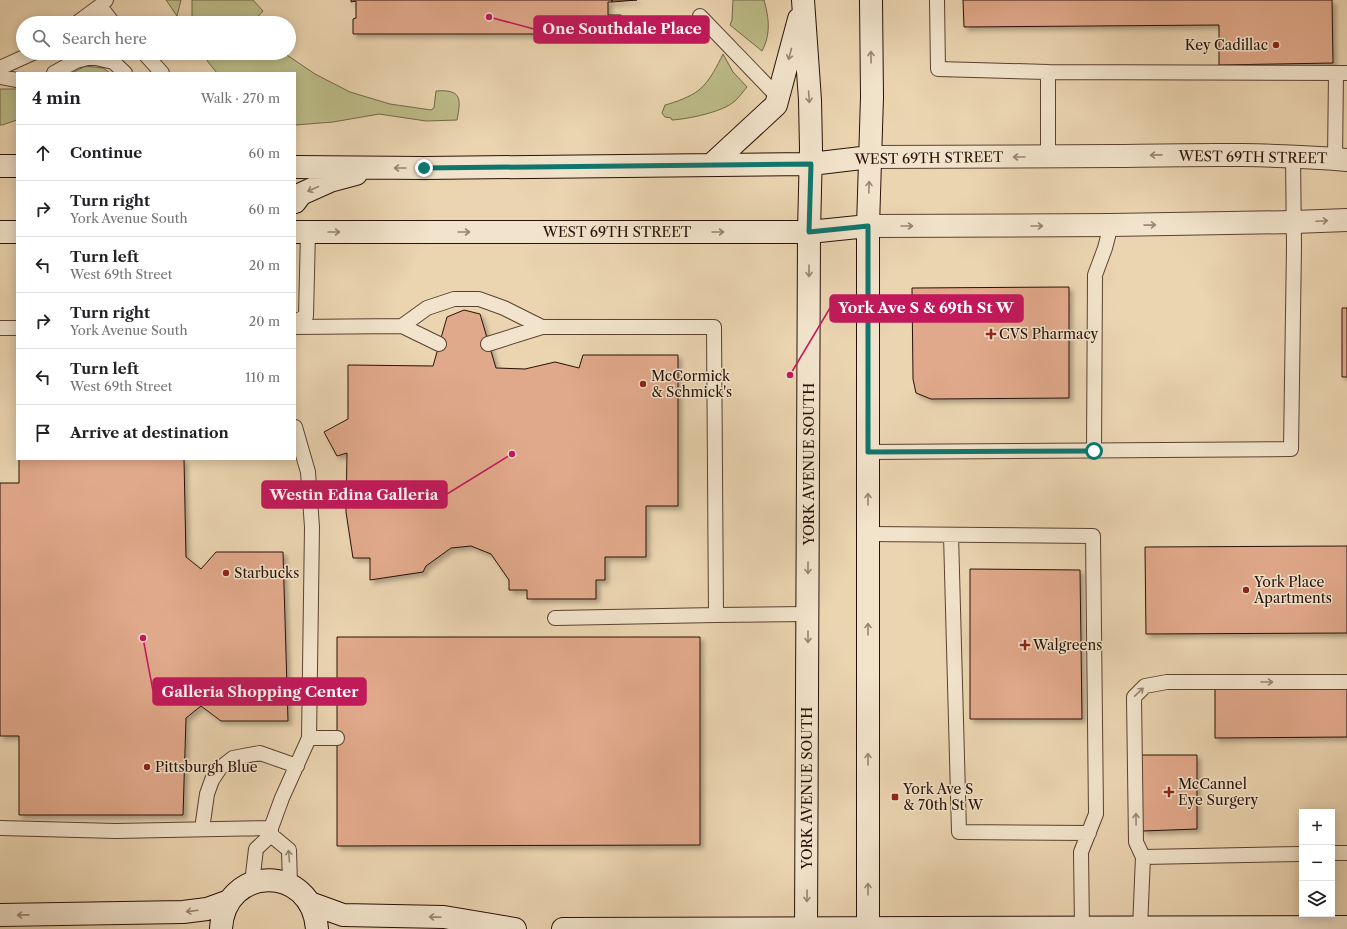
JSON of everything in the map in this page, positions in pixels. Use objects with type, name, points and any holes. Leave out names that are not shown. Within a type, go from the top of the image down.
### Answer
[{"type":"street","points":[[868,928],[868,226],[872,97],[870,0]]},
{"type":"street","points":[[711,165],[776,105],[803,1]]},
{"type":"street","name":"YORK AVENUE SOUTH","points":[[803,1],[810,100],[811,164],[809,232],[806,928]]},
{"type":"street","name":"WEST 69TH STREET","points":[[296,167],[376,168],[811,164],[870,157],[1048,157],[1248,154],[1341,160]]},
{"type":"street","points":[[0,166],[16,166]]},
{"type":"street","points":[[296,201],[301,194],[330,181],[376,168]]},
{"type":"street","name":"WEST 69TH STREET","points":[[302,232],[809,232],[868,226],[1111,225],[1347,220]]},
{"type":"street","points":[[0,232],[16,232]]},
{"type":"street","points":[[221,929],[223,915],[229,901],[239,890],[252,883],[264,880],[277,881],[290,885],[301,892],[310,903],[316,917],[317,929]]},
{"type":"street","points":[[0,916],[184,912],[207,909],[229,901]]},
{"type":"street","points":[[310,903],[343,915],[444,917],[515,929]]},
{"type":"street","points":[[563,929],[1347,927]]},
{"type":"lane","points":[[937,0],[938,69],[1048,72],[1341,73],[1341,160]]},
{"type":"lane","points":[[87,16],[103,3],[110,16]]},
{"type":"lane","points":[[700,16],[778,97]]},
{"type":"lane","points":[[0,68],[18,60]]},
{"type":"lane","points":[[56,72],[80,60]]},
{"type":"lane","points":[[111,60],[124,72]]},
{"type":"lane","points":[[150,60],[161,72]]},
{"type":"lane","points":[[1048,72],[1048,157]]},
{"type":"lane","points":[[0,77],[16,80]]},
{"type":"lane","points":[[868,452],[1291,449],[1294,222],[1293,156]]},
{"type":"lane","points":[[1094,451],[1095,275],[1105,248],[1111,225]]},
{"type":"lane","points":[[296,321],[306,316],[302,232]]},
{"type":"lane","points":[[402,326],[427,308],[454,299],[479,299],[504,308],[542,327]]},
{"type":"lane","points":[[296,327],[402,326],[439,344]]},
{"type":"lane","points":[[488,344],[542,327],[714,327],[716,615]]},
{"type":"lane","points":[[0,328],[16,328]]},
{"type":"lane","points":[[252,883],[256,849],[271,832],[282,798],[309,738],[312,528],[308,472],[296,430]]},
{"type":"lane","points":[[868,534],[1093,536],[1096,814],[1081,852],[1082,928]]},
{"type":"lane","points":[[951,535],[959,832],[1089,833]]},
{"type":"lane","points":[[555,618],[808,614]]},
{"type":"lane","points":[[1140,928],[1142,857],[1136,842],[1134,697],[1145,686],[1167,682],[1347,682]]},
{"type":"lane","points":[[309,738],[337,738]]},
{"type":"lane","points":[[202,829],[207,794],[212,780],[220,768],[233,758],[260,753],[297,766]]},
{"type":"lane","points":[[0,828],[116,831],[202,829],[271,832],[289,850],[290,885]]},
{"type":"lane","points":[[1335,853],[1347,853]]},
{"type":"lane","points":[[1142,857],[1299,854]]},
{"type":"green space","points":[[166,0],[181,0],[177,16]]},
{"type":"green space","points":[[192,0],[253,0],[263,11],[258,16],[192,16]]},
{"type":"green space","points":[[733,0],[764,0],[767,13],[768,32],[762,51],[730,25],[732,20]]},
{"type":"green space","points":[[723,54],[733,72],[747,87],[738,98],[730,105],[714,112],[672,120],[671,118],[665,117],[662,113],[665,105],[683,99],[699,90],[710,78]]},
{"type":"green space","points":[[207,60],[294,60],[315,74],[350,92],[390,104],[431,110],[434,108],[436,91],[451,92],[458,97],[459,101],[457,120],[426,121],[379,114],[333,122],[296,125],[296,72],[216,72]]},
{"type":"green space","points":[[85,66],[103,68],[109,72],[74,72]]},
{"type":"green space","points":[[0,89],[16,89],[16,120],[0,125]]},
{"type":"building","points":[[351,0],[612,0],[612,2],[608,2],[608,15],[621,15],[621,34],[353,34],[353,19],[356,18],[356,1],[351,2]]},
{"type":"building","points":[[612,0],[637,0],[612,2]]},
{"type":"building","name":"Key Cadillac","points":[[963,0],[1332,0],[1333,63],[1219,65],[1219,25],[964,27]]},
{"type":"building","name":"CVS Pharmacy","points":[[1069,287],[1069,398],[931,399],[916,393],[913,379],[912,288]]},
{"type":"building","points":[[1342,308],[1347,308],[1347,377],[1342,377]]},
{"type":"building","points":[[464,310],[480,314],[496,368],[525,369],[555,362],[579,368],[583,355],[678,355],[678,506],[646,506],[646,557],[605,557],[605,580],[596,580],[596,599],[527,599],[527,590],[509,590],[509,580],[491,554],[471,546],[451,548],[426,566],[423,572],[370,580],[370,558],[353,558],[346,512],[347,453],[337,456],[324,432],[348,419],[348,365],[433,366],[447,317]]},
{"type":"building","points":[[19,460],[184,460],[186,557],[201,569],[216,552],[283,552],[288,721],[221,721],[201,706],[186,718],[183,815],[19,815],[19,736],[0,736],[0,483],[19,483]]},
{"type":"building","name":"York Place Apartments","points":[[1347,546],[1347,633],[1146,634],[1145,547]]},
{"type":"building","name":"Walgreens","points":[[970,569],[1080,570],[1082,719],[970,719]]},
{"type":"building","points":[[337,637],[700,637],[700,845],[337,846]]},
{"type":"building","points":[[1215,684],[1347,684],[1347,737],[1215,738]]},
{"type":"building","name":"McCannel Eye Surgery","points":[[1141,755],[1197,755],[1197,829],[1142,831]]},
{"type":"place","name":"One Southdale Place","points":[[489,17]]},
{"type":"place","name":"Key Cadillac","points":[[1276,45]]},
{"type":"place","name":"CVS Pharmacy","points":[[991,334]]},
{"type":"place","name":"York Ave S & 69th St W","points":[[790,375]]},
{"type":"place","name":"McCormick & Schmick's","points":[[643,384]]},
{"type":"place","name":"Westin Edina Galleria","points":[[512,454]]},
{"type":"place","name":"Starbucks","points":[[226,573]]},
{"type":"place","name":"York Place Apartments","points":[[1246,590]]},
{"type":"place","name":"Galleria Shopping Center","points":[[143,638]]},
{"type":"place","name":"Walgreens","points":[[1025,645]]},
{"type":"place","name":"Pittsburgh Blue","points":[[147,767]]},
{"type":"place","name":"McCannel Eye Surgery","points":[[1169,792]]},
{"type":"place","name":"York Ave S & 70th St W","points":[[895,797]]},
{"type":"route","points":[[424,168],[811,164],[809,232],[868,226],[868,452],[1094,451]]}]
